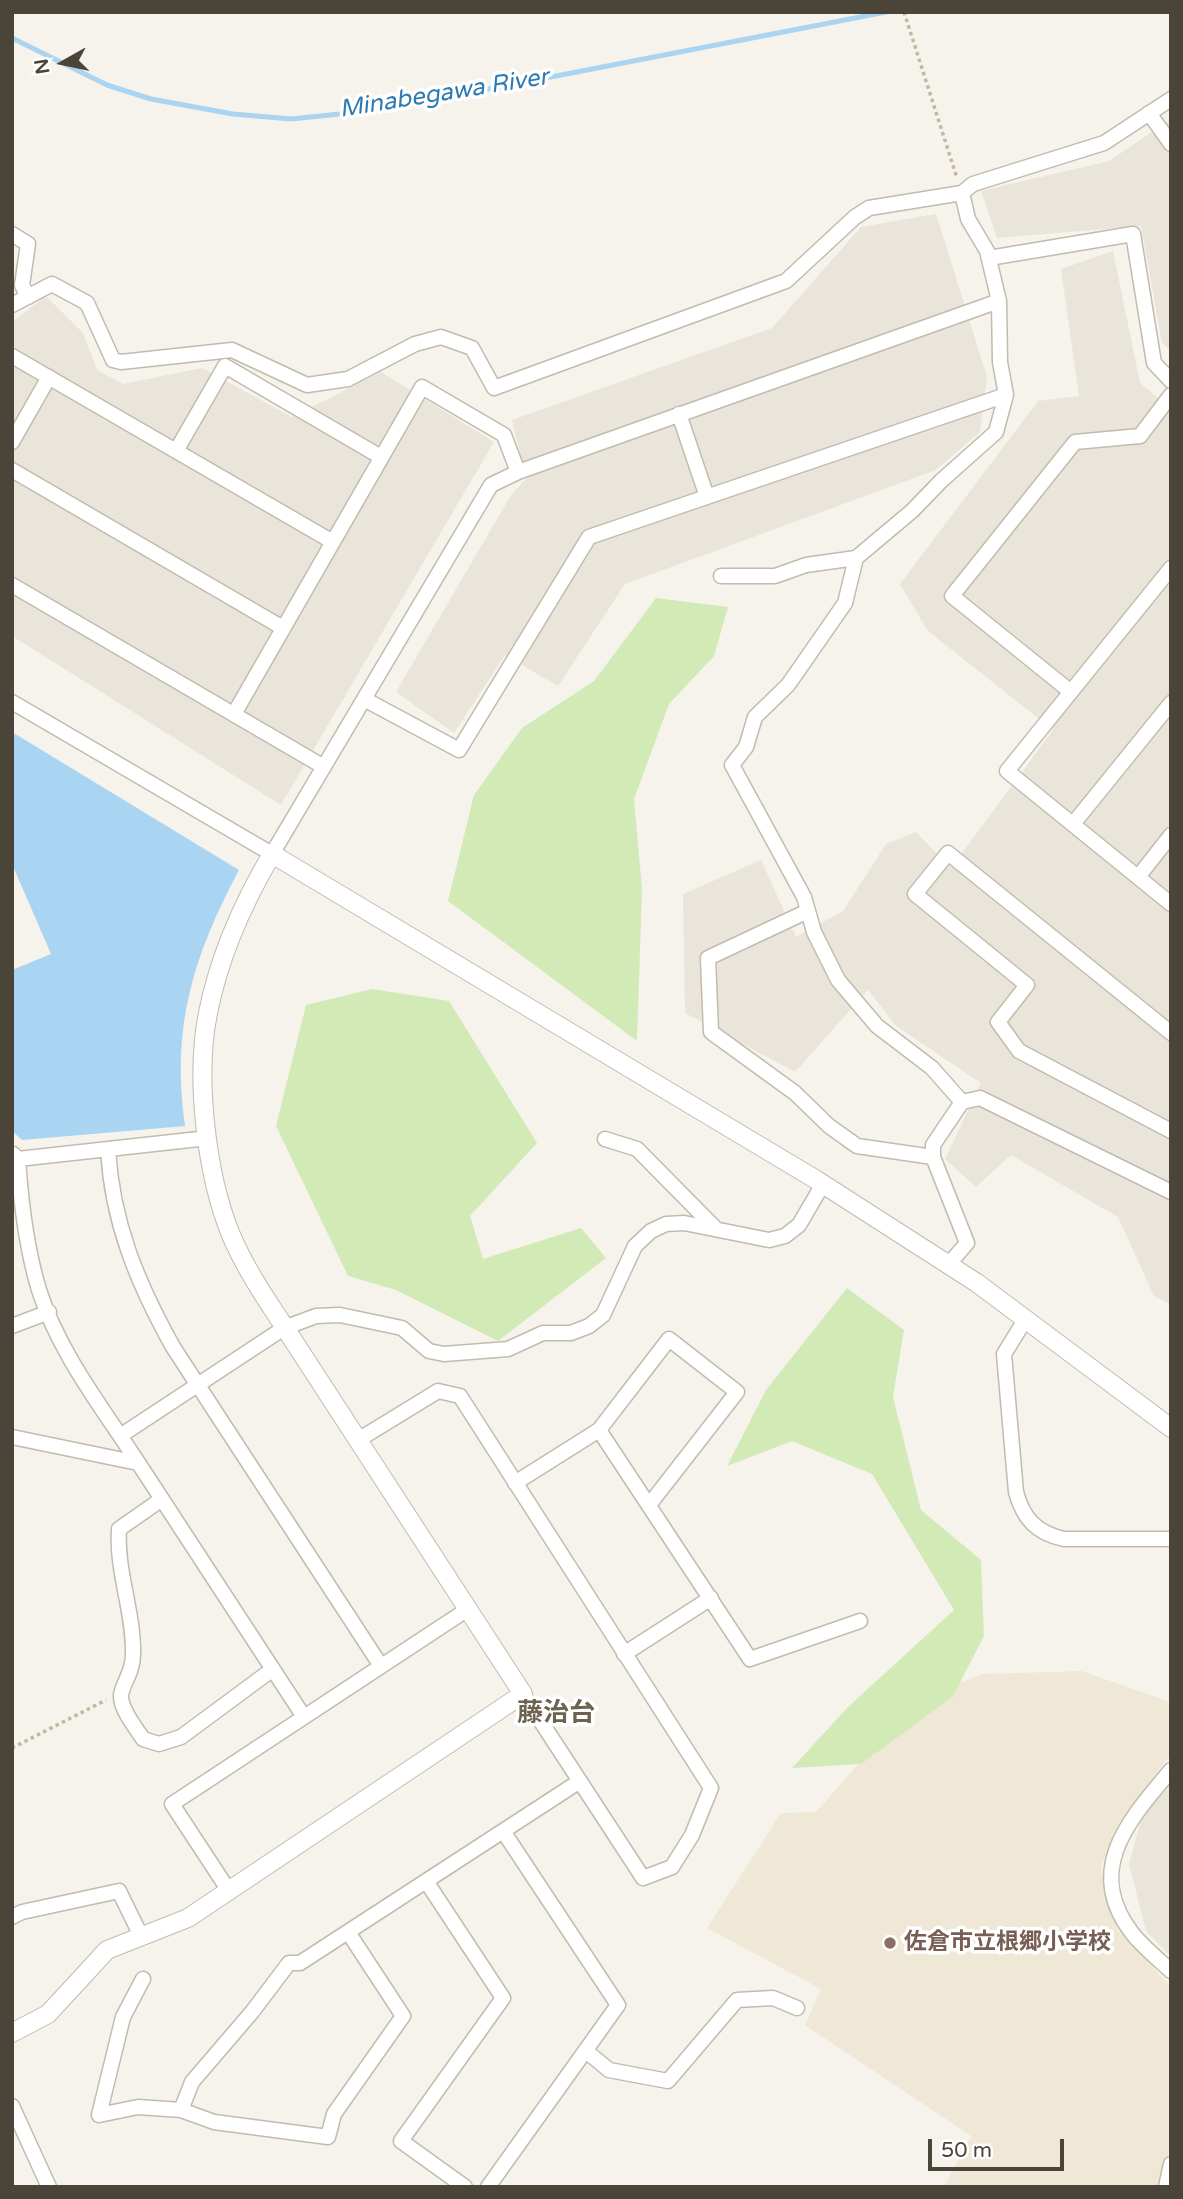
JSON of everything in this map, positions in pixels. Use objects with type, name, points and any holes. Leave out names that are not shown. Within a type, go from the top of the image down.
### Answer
[{"type":"street","points":[[12,306],[52,284],[87,303],[113,360],[121,362],[232,350],[307,385],[329,384],[348,379],[415,344],[440,337],[471,348],[494,388],[786,281],[855,217],[869,208],[962,193],[973,184],[1104,143],[1171,99]]},
{"type":"street","points":[[1149,113],[1171,144]]},
{"type":"street","points":[[721,576],[775,576],[806,565],[856,558],[912,511],[996,432],[1006,395],[1000,362],[999,300],[989,258],[968,219],[962,193]]},
{"type":"street","points":[[12,234],[28,244],[22,285],[28,297]]},
{"type":"street","points":[[989,258],[1133,234],[1154,363],[1171,381]]},
{"type":"street","points":[[358,1440],[438,1391],[460,1396],[711,1788],[692,1835],[672,1867],[643,1878],[285,1328],[249,1272],[230,1233],[208,1138],[204,1071],[208,1014],[237,922],[251,890],[491,485],[518,472],[999,300]]},
{"type":"street","points":[[12,356],[333,542]]},
{"type":"street","points":[[176,451],[225,366],[382,457]]},
{"type":"street","points":[[12,442],[49,377]]},
{"type":"street","points":[[233,714],[422,387],[504,435],[518,472]]},
{"type":"street","points":[[364,699],[459,750],[589,537],[1006,395]]},
{"type":"street","points":[[1071,692],[952,596],[1076,442],[1140,436],[1171,395]]},
{"type":"street","points":[[679,414],[707,497]]},
{"type":"street","points":[[12,470],[283,628]]},
{"type":"street","points":[[856,558],[845,603],[788,685],[755,717],[746,747],[732,765],[804,897],[814,932],[838,980],[877,1026],[932,1068],[962,1102]]},
{"type":"street","points":[[1171,568],[1007,771],[1171,904]]},
{"type":"street","points":[[12,585],[324,767]]},
{"type":"street","points":[[12,702],[272,854],[823,1184],[948,1265],[1171,1428]]},
{"type":"street","points":[[1073,824],[1171,703]]},
{"type":"street","points":[[1138,877],[1171,835]]},
{"type":"street","points":[[1171,1034],[948,853],[915,894],[1027,985],[998,1022],[1019,1051],[1171,1131]]},
{"type":"street","points":[[808,911],[708,958],[711,1032],[795,1093],[829,1126],[857,1146],[933,1157]]},
{"type":"street","points":[[948,1265],[967,1243],[933,1157],[933,1145],[962,1102],[981,1098],[1171,1192]]},
{"type":"street","points":[[208,1138],[15,1156],[18,1226],[48,1312],[75,1363],[304,1717]]},
{"type":"street","points":[[605,1139],[637,1149],[716,1229]]},
{"type":"street","points":[[108,1149],[109,1176],[128,1257],[145,1296],[198,1385],[381,1666]]},
{"type":"street","points":[[120,1436],[285,1328],[316,1316],[340,1315],[402,1328],[429,1350],[444,1354],[508,1349],[543,1333],[571,1333],[589,1326],[603,1315],[635,1246],[651,1231],[666,1224],[684,1223],[769,1240],[785,1236],[799,1225],[823,1184]]},
{"type":"street","points":[[12,1326],[48,1312]]},
{"type":"street","points":[[1026,1320],[1004,1354],[1016,1492],[1022,1513],[1048,1535],[1064,1539],[1171,1538]]},
{"type":"street","points":[[515,1483],[599,1430],[670,1339],[737,1391],[649,1505]]},
{"type":"street","points":[[599,1430],[750,1659],[860,1622]]},
{"type":"street","points":[[12,1437],[138,1463]]},
{"type":"street","points":[[162,1499],[119,1529],[118,1547],[133,1650],[132,1672],[121,1694],[123,1705],[142,1739],[159,1744],[181,1737],[273,1669]]},
{"type":"street","points":[[624,1654],[710,1598]]},
{"type":"street","points":[[229,1891],[172,1804],[468,1609]]},
{"type":"street","points":[[12,2034],[48,2014],[107,1950],[188,1918],[523,1694]]},
{"type":"street","points":[[1169,1776],[1121,1832],[1112,1861],[1112,1886],[1118,1910],[1132,1933],[1171,1971]]},
{"type":"street","points":[[181,2110],[192,2082],[252,2012],[289,1963],[300,1963],[580,1781]]},
{"type":"street","points":[[488,2187],[618,2005],[503,1831]]},
{"type":"street","points":[[426,1881],[503,1998],[401,2141],[465,2187]]},
{"type":"street","points":[[12,1917],[22,1912],[119,1891],[141,1937]]},
{"type":"street","points":[[143,1979],[123,2017],[99,2115],[138,2107],[181,2110],[227,2124],[328,2137],[334,2114],[403,2016],[348,1932]]},
{"type":"street","points":[[586,2051],[609,2070],[668,2081],[737,2000],[773,1998],[797,2008]]},
{"type":"street","points":[[12,2106],[49,2187]]},
{"type":"street","points":[[1166,2187],[1171,2164]]},
{"type":"path","points":[[904,12],[962,193]]},
{"type":"path","points":[[12,1748],[85,1709],[121,1694]]},
{"type":"shaded area","points":[[1171,119],[1171,351],[1162,343],[1141,226],[997,238],[981,191],[1109,161]]},
{"type":"shaded area","points":[[936,214],[987,377],[980,432],[936,470],[625,584],[558,686],[505,655],[454,733],[396,692],[511,495],[526,479],[512,420],[772,328],[861,227]]},
{"type":"shaded area","points":[[1113,251],[1140,383],[1171,409],[1171,1305],[1154,1296],[1118,1217],[1011,1155],[976,1187],[945,1159],[981,1083],[896,1026],[868,990],[795,1072],[685,1013],[683,894],[761,860],[796,937],[843,911],[886,844],[916,832],[951,868],[1053,730],[928,631],[900,584],[1038,401],[1079,396],[1061,269]]},
{"type":"shaded area","points":[[46,296],[83,333],[97,370],[123,384],[202,368],[292,417],[381,372],[494,442],[281,805],[12,636],[12,322]]},
{"type":"shaded area","points":[[1082,1671],[1167,1701],[1171,1706],[1171,1754],[1119,1823],[1101,1865],[1108,1904],[1119,1931],[1171,1987],[1171,2146],[1158,2187],[944,2187],[971,2136],[805,2025],[821,1989],[707,1928],[781,1813],[816,1812],[913,1702],[982,1674]]},
{"type":"shaded area","points":[[1171,1776],[1171,1957],[1146,1931],[1129,1864],[1146,1802]]},
{"type":"green space","points":[[656,598],[728,607],[714,656],[669,704],[634,799],[642,889],[637,1041],[448,901],[474,795],[522,728],[594,681]]},
{"type":"green space","points":[[372,989],[449,1001],[537,1143],[470,1216],[483,1259],[581,1228],[606,1258],[498,1341],[396,1290],[348,1276],[276,1126],[306,1005]]},
{"type":"green space","points":[[847,1288],[904,1330],[893,1397],[921,1510],[981,1560],[984,1636],[953,1696],[861,1764],[792,1768],[848,1707],[954,1610],[872,1474],[792,1441],[727,1466],[766,1390]]},
{"type":"water","points":[[12,732],[239,870],[209,933],[190,993],[181,1056],[185,1126],[22,1140],[12,1131],[12,970],[51,954],[12,864]]},
{"type":"waterway","name":"Minabegawa River","points":[[12,38],[107,85],[151,99],[233,114],[291,119],[340,114],[494,88],[886,12]]},
{"type":"place","name":"佐倉市立根郷小学校","points":[[890,1943]]},
{"type":"district","name":"藤治台","points":[[556,1714]]}]
